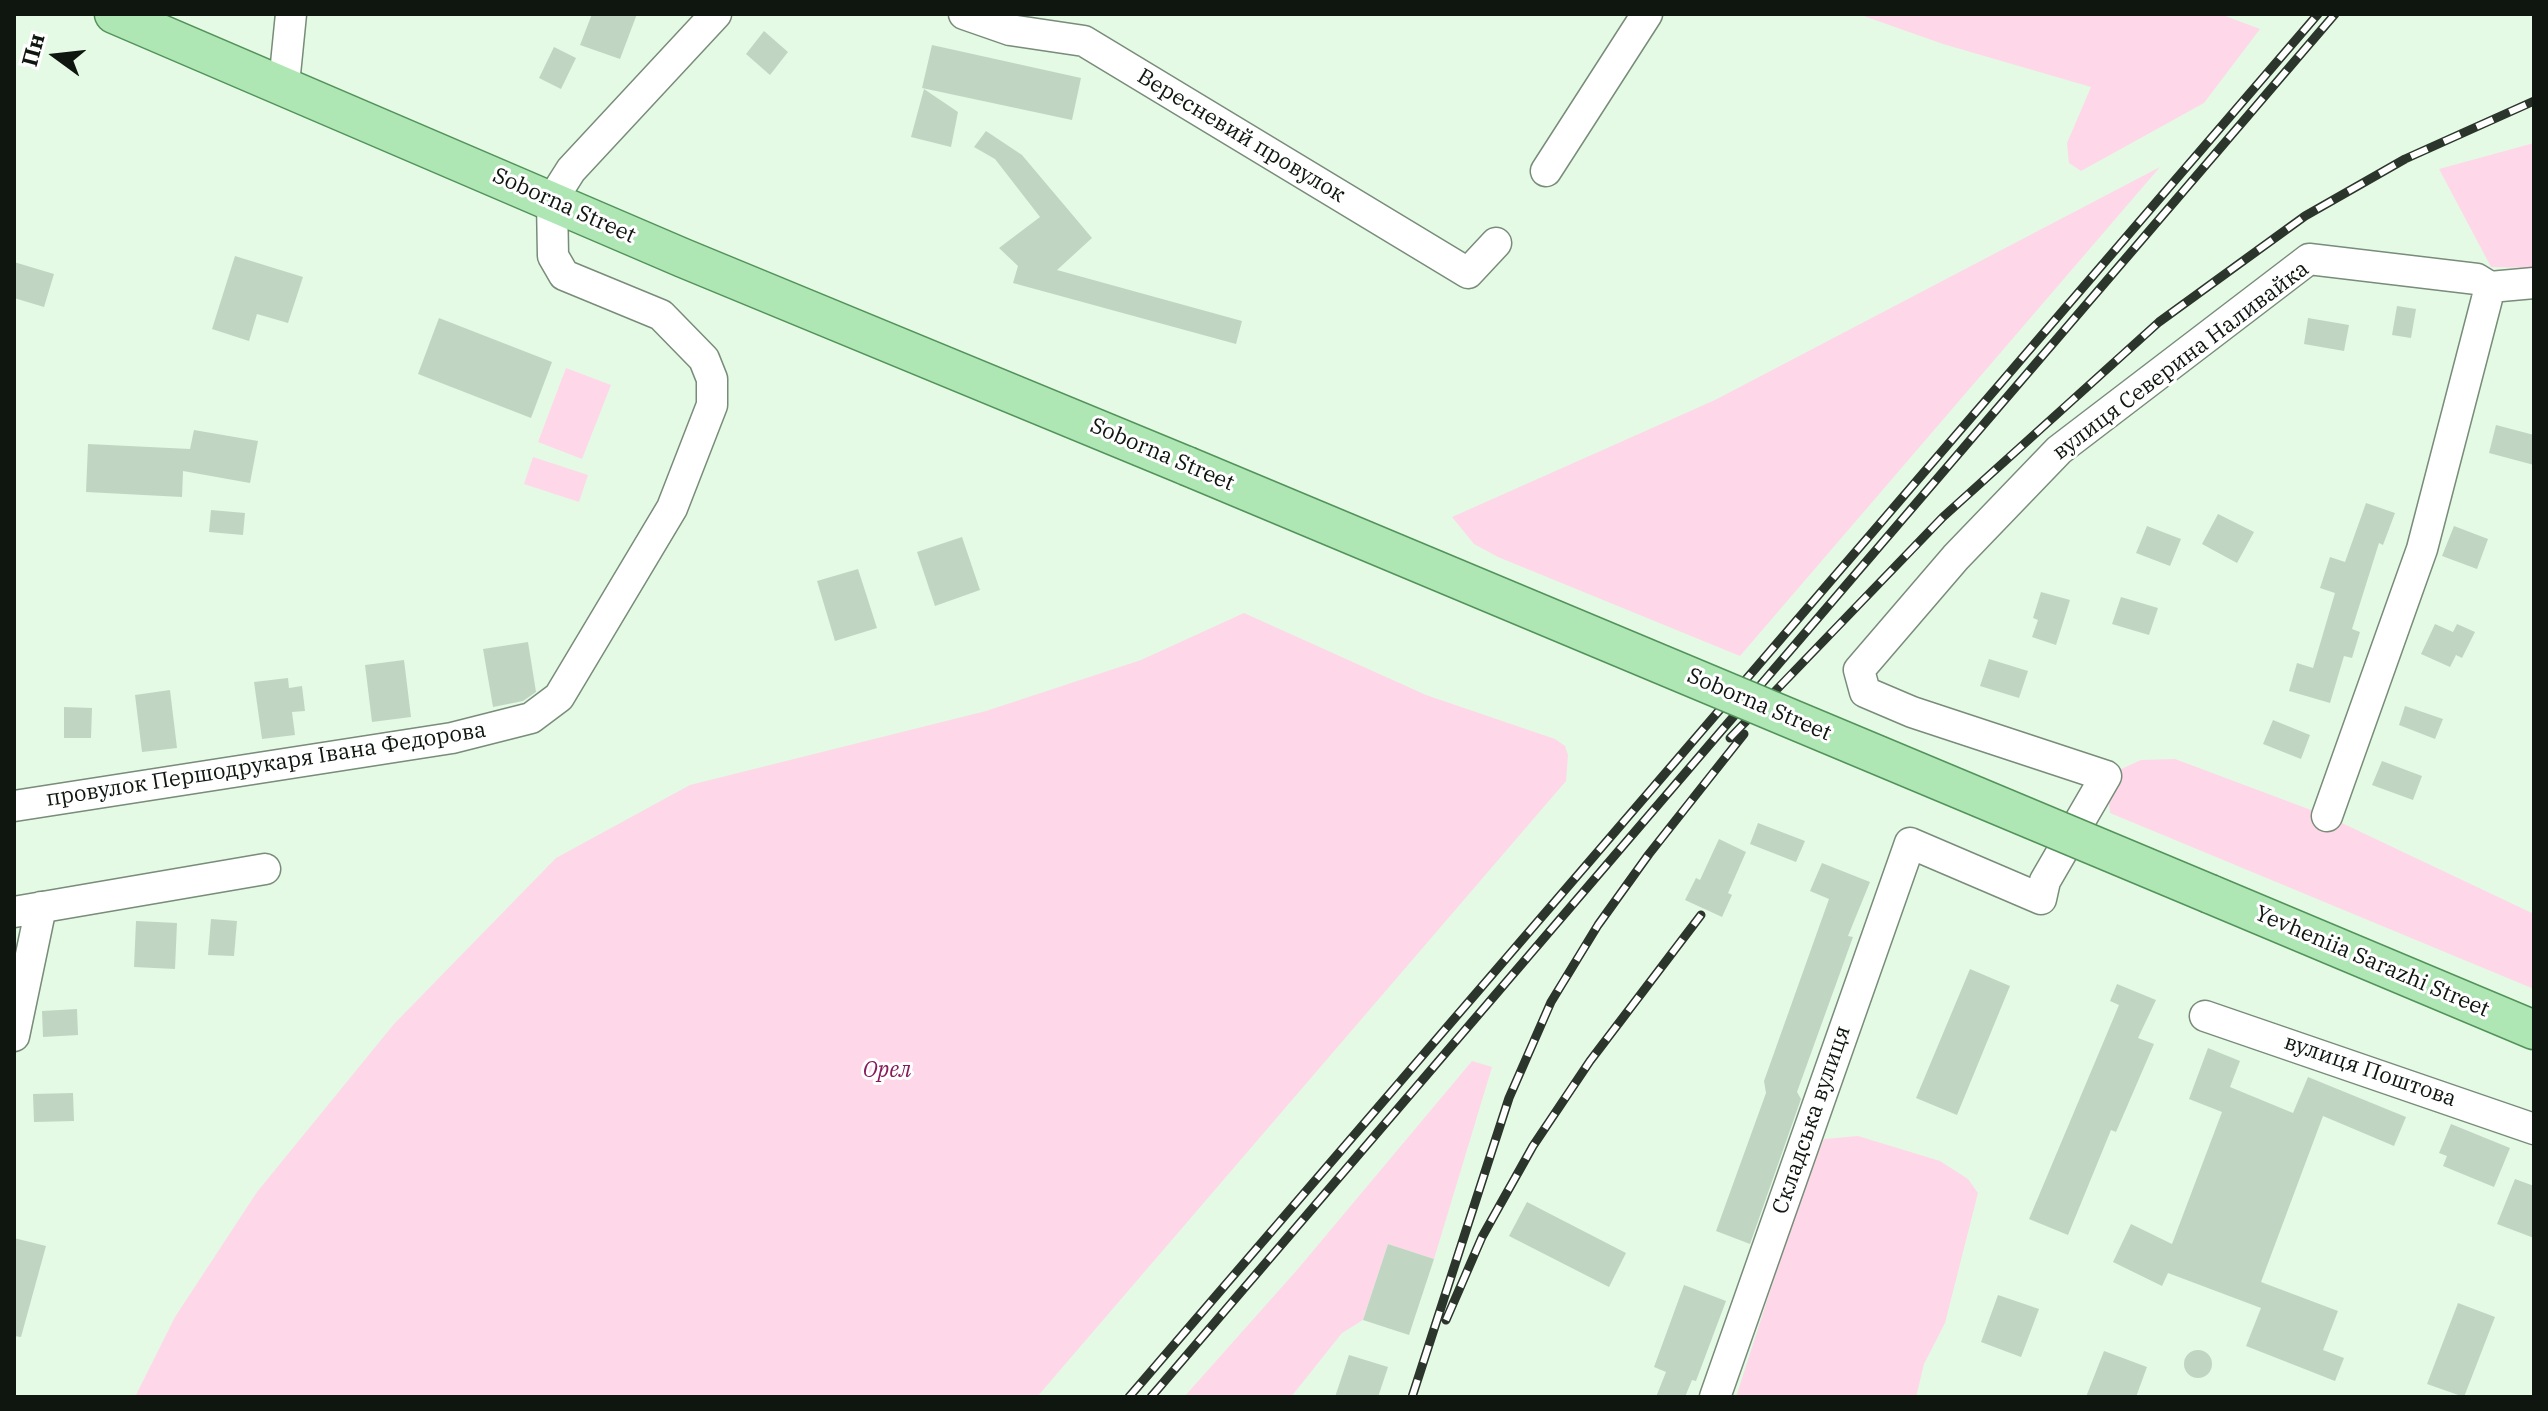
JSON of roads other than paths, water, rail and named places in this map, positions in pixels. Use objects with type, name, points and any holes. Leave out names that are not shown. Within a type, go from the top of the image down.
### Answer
[{"type":"main road","name":"Soborna Street","points":[[114,14],[284,84],[683,258],[928,357],[2210,894]]},
{"type":"main road","name":"Yevheniia Sarazhi Street","points":[[2210,894],[2534,1030]]},
{"type":"street","points":[[284,84],[291,14]]},
{"type":"street","points":[[552,200],[571,170],[716,14]]},
{"type":"street","name":"Вересневий провулок","points":[[964,14],[1010,30],[1084,41],[1468,273],[1496,243]]},
{"type":"street","points":[[1546,171],[1647,14]]},
{"type":"street","name":"провулок Першодрукаря Івана Федорова","points":[[14,806],[452,738],[531,718],[559,697],[672,508],[712,405],[712,379],[704,359],[661,315],[564,275],[553,256],[552,200]]},
{"type":"street","name":"вулиця Северина Наливайка","points":[[1910,843],[2041,899],[2045,881],[2106,776],[1912,712],[1865,692],[1859,670],[1956,557],[2059,450],[2309,259],[2477,279],[2490,287],[2534,283]]},
{"type":"street","points":[[2327,816],[2422,549],[2490,287]]},
{"type":"street","name":"Складська вулиця","points":[[1715,1397],[1910,843]]},
{"type":"street","points":[[14,1036],[28,910],[265,869]]},
{"type":"street","name":"вулиця Поштова","points":[[2205,1016],[2534,1129]]},
{"type":"railway","points":[[1129,1397],[2318,14]]},
{"type":"railway","points":[[1151,1397],[2335,14]]},
{"type":"railway","points":[[1730,738],[1943,517],[2159,322],[2305,216],[2405,159],[2534,101]]},
{"type":"railway","points":[[1412,1397],[1509,1098],[1551,1002],[1598,925],[1649,854],[1744,734]]},
{"type":"railway","points":[[1446,1320],[1482,1237],[1533,1146],[1590,1061],[1701,915]]},
{"type":"park label","name":"Орел","points":[[887,1071]]}]
